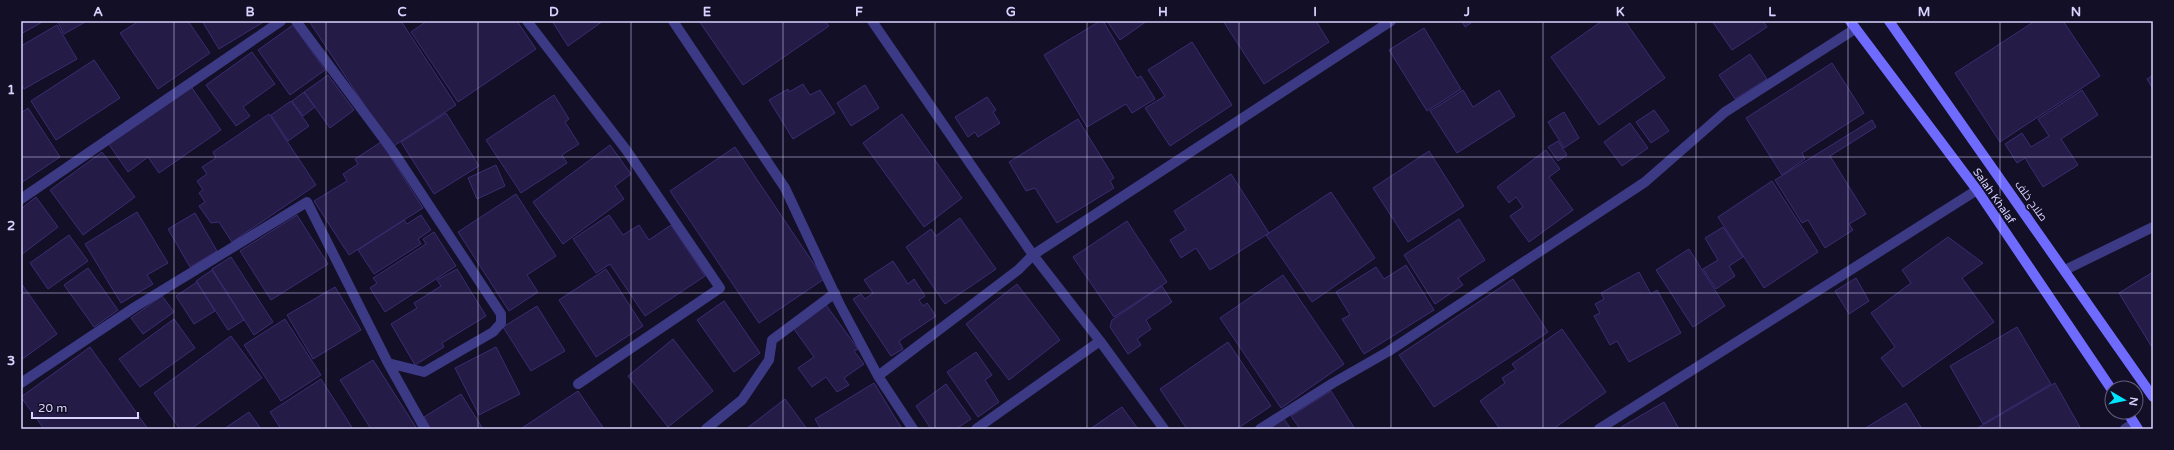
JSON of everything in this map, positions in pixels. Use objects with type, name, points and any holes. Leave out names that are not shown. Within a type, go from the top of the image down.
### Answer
[{"type":"main road","name":"صلاح خلف","points":[[1889,21],[2153,397]]},
{"type":"main road","name":"Salah Khalaf","points":[[1852,25],[1977,190],[2105,380]]},
{"type":"street","points":[[21,199],[280,21]]},
{"type":"street","points":[[296,21],[395,154],[500,314],[501,323],[493,332],[424,372],[388,364]]},
{"type":"street","points":[[526,21],[627,151],[720,288],[578,384]]},
{"type":"street","points":[[673,21],[785,188],[835,293],[878,376],[913,429]]},
{"type":"street","points":[[872,21],[1033,255],[1100,341],[1164,429]]},
{"type":"street","points":[[878,376],[1018,270],[1033,255],[1390,21]]},
{"type":"street","points":[[1260,429],[1332,383],[1389,351],[1645,182],[1725,112],[1852,25]]},
{"type":"street","points":[[1599,429],[1977,190]]},
{"type":"street","points":[[21,383],[135,307],[307,202],[388,364],[425,429]]},
{"type":"street","points":[[2065,270],[2153,227]]},
{"type":"street","points":[[706,429],[742,400],[769,360],[772,340],[835,293]]},
{"type":"street","points":[[976,429],[1100,341]]},
{"type":"street","points":[[2125,429],[2136,426]]},
{"type":"building","points":[[21,21],[44,21],[21,34]]},
{"type":"building","points":[[57,21],[87,21],[64,34]]},
{"type":"building","points":[[139,21],[188,21],[210,53],[158,89],[120,33]]},
{"type":"building","points":[[202,21],[265,21],[219,49]]},
{"type":"building","points":[[309,21],[401,21],[456,105],[392,147]]},
{"type":"building","points":[[427,21],[517,21],[536,49],[458,102],[411,32]]},
{"type":"building","points":[[552,21],[603,21],[568,46]]},
{"type":"building","points":[[699,21],[825,21],[829,26],[743,85]]},
{"type":"building","points":[[1100,21],[1103,21],[1137,78],[1141,76],[1155,99],[1132,113],[1126,104],[1087,127],[1044,55]]},
{"type":"building","points":[[1107,21],[1147,21],[1120,40]]},
{"type":"building","points":[[1223,21],[1316,21],[1329,42],[1264,84]]},
{"type":"building","points":[[1462,21],[1474,21],[1465,27]]},
{"type":"building","points":[[1602,21],[1625,21],[1665,78],[1599,125],[1551,57]]},
{"type":"building","points":[[1712,21],[1763,21],[1767,27],[1732,50]]},
{"type":"building","points":[[2035,21],[2063,21],[2100,76],[2000,142],[1955,73]]},
{"type":"building","points":[[57,25],[77,59],[24,89],[21,83],[21,46]]},
{"type":"building","points":[[293,25],[325,70],[290,95],[258,50]]},
{"type":"building","points":[[1424,28],[1461,89],[1427,111],[1389,50]]},
{"type":"building","points":[[1192,42],[1232,105],[1170,146],[1145,108],[1165,96],[1148,70]]},
{"type":"building","points":[[252,52],[275,84],[243,107],[250,116],[236,126],[206,85]]},
{"type":"building","points":[[1750,54],[1767,79],[1735,99],[1719,75]]},
{"type":"building","points":[[94,60],[120,98],[56,140],[31,101]]},
{"type":"building","points":[[1832,63],[1864,113],[1802,153],[1805,159],[1782,175],[1746,118]]},
{"type":"building","points":[[328,75],[354,110],[330,128],[304,92]]},
{"type":"building","points":[[2153,75],[2153,89],[2147,79]]},
{"type":"building","points":[[803,84],[810,95],[820,90],[835,113],[793,139],[769,100],[788,89],[789,92]]},
{"type":"building","points":[[190,85],[221,130],[159,173],[148,157],[128,172],[108,143]]},
{"type":"building","points":[[865,85],[879,108],[851,126],[837,103]]},
{"type":"building","points":[[1463,90],[1473,107],[1499,90],[1515,116],[1457,153],[1430,111]]},
{"type":"building","points":[[2082,90],[2098,115],[2061,139],[2078,165],[2043,187],[2025,158],[2017,163],[2005,144],[2022,133],[2031,147],[2049,136],[2038,119]]},
{"type":"building","points":[[304,92],[315,107],[303,116],[292,101]]},
{"type":"building","points":[[554,95],[569,119],[565,122],[579,144],[562,155],[567,163],[521,193],[486,140]]},
{"type":"building","points":[[987,97],[996,110],[993,112],[1000,123],[978,137],[975,132],[968,137],[955,117]]},
{"type":"building","points":[[291,101],[309,126],[288,141],[271,115]]},
{"type":"building","points":[[28,108],[60,157],[21,183],[21,113]]},
{"type":"building","points":[[1654,110],[1669,131],[1651,143],[1636,122]]},
{"type":"building","points":[[1564,112],[1579,138],[1564,148],[1548,122]]},
{"type":"building","points":[[446,113],[479,166],[434,194],[401,142]]},
{"type":"building","points":[[269,114],[316,185],[232,242],[219,222],[211,223],[199,206],[205,202],[199,193],[203,190],[197,181],[207,174],[202,167],[216,158],[213,152]]},
{"type":"building","points":[[902,114],[962,198],[924,227],[863,143]]},
{"type":"building","points":[[1078,119],[1114,178],[1110,181],[1114,188],[1057,223],[1035,188],[1026,191],[1009,162]]},
{"type":"building","points":[[1872,120],[1876,127],[1830,156],[1866,214],[1849,224],[1853,230],[1825,248],[1808,220],[1802,223],[1775,180]]},
{"type":"building","points":[[1630,123],[1648,148],[1622,166],[1604,142]]},
{"type":"building","points":[[1558,141],[1567,155],[1558,161],[1548,147]]},
{"type":"building","points":[[381,142],[423,208],[349,255],[314,201],[347,181],[343,174],[358,164],[355,159]]},
{"type":"building","points":[[610,145],[631,174],[615,186],[624,199],[563,244],[533,202]]},
{"type":"building","points":[[735,147],[824,279],[759,323],[670,191]]},
{"type":"building","points":[[1546,150],[1560,169],[1549,177],[1573,210],[1529,242],[1510,216],[1523,207],[1516,197],[1509,203],[1497,187]]},
{"type":"building","points":[[1429,151],[1464,206],[1408,242],[1373,188]]},
{"type":"building","points":[[102,152],[135,197],[83,235],[50,190]]},
{"type":"building","points":[[496,165],[505,186],[477,199],[468,178]]},
{"type":"building","points":[[1231,174],[1269,233],[1210,270],[1196,248],[1181,258],[1170,240],[1186,230],[1174,211]]},
{"type":"building","points":[[1772,181],[1818,252],[1764,288],[1718,217]]},
{"type":"building","points":[[1331,192],[1375,258],[1312,302],[1266,235]]},
{"type":"building","points":[[516,194],[556,256],[527,275],[538,292],[509,311],[458,232]]},
{"type":"building","points":[[36,197],[58,227],[21,255],[21,209]]},
{"type":"building","points":[[137,212],[168,263],[147,275],[153,284],[121,303],[85,244]]},
{"type":"building","points":[[195,213],[217,251],[190,267],[168,229]]},
{"type":"building","points":[[297,215],[328,264],[271,300],[240,251]]},
{"type":"building","points":[[421,215],[431,230],[418,239],[421,244],[374,274],[358,250],[404,220],[407,224]]},
{"type":"building","points":[[609,215],[623,235],[639,225],[649,240],[671,225],[705,276],[645,316],[610,264],[596,273],[573,239]]},
{"type":"building","points":[[960,218],[996,269],[945,304],[906,247],[931,229],[936,236]]},
{"type":"building","points":[[1459,219],[1485,260],[1458,278],[1463,285],[1435,304],[1404,255]]},
{"type":"building","points":[[1127,221],[1167,282],[1114,317],[1073,257]]},
{"type":"building","points":[[1723,227],[1743,257],[1729,266],[1735,276],[1716,289],[1703,269],[1718,260],[1705,238]]},
{"type":"building","points":[[434,232],[456,266],[385,312],[370,288],[377,283],[373,278],[426,244],[423,239]]},
{"type":"building","points":[[69,235],[88,261],[48,289],[30,263]]},
{"type":"building","points":[[1948,237],[1983,263],[1962,278],[1994,322],[1903,387],[1881,358],[1895,347],[1871,313],[1911,283],[1902,270]]},
{"type":"building","points":[[1689,249],[1725,306],[1693,327],[1656,270]]},
{"type":"building","points":[[231,257],[273,322],[254,335],[212,269]]},
{"type":"building","points":[[893,261],[908,284],[914,279],[925,296],[919,300],[923,306],[927,303],[936,316],[899,341],[903,349],[891,356],[853,299],[861,294],[865,299],[873,293],[864,280]]},
{"type":"building","points":[[1406,265],[1434,310],[1364,354],[1342,319],[1350,315],[1336,292],[1376,267],[1384,279]]},
{"type":"building","points":[[88,268],[118,310],[94,327],[64,285]]},
{"type":"building","points":[[457,269],[486,316],[442,343],[444,347],[415,365],[391,324],[417,308],[414,303],[441,286],[437,280]]},
{"type":"building","points":[[606,269],[643,326],[596,357],[559,300]]},
{"type":"building","points":[[212,270],[244,320],[228,330],[196,281]]},
{"type":"building","points":[[1639,272],[1651,294],[1657,290],[1681,333],[1629,362],[1617,341],[1610,345],[1594,316],[1600,313],[1595,304],[1604,299],[1601,293]]},
{"type":"building","points":[[2153,272],[2153,349],[2119,293]]},
{"type":"building","points":[[1283,275],[1344,364],[1281,408],[1220,318]]},
{"type":"building","points":[[1856,278],[1869,301],[1849,314],[1835,291]]},
{"type":"building","points":[[1513,279],[1548,332],[1434,407],[1399,355]]},
{"type":"building","points":[[197,282],[215,311],[194,324],[176,296]]},
{"type":"building","points":[[21,283],[57,334],[21,360]]},
{"type":"building","points":[[1017,284],[1060,340],[1009,380],[966,324]]},
{"type":"building","points":[[1162,286],[1172,302],[1146,320],[1151,329],[1137,339],[1141,345],[1128,354],[1110,327],[1112,320]]},
{"type":"building","points":[[335,287],[361,330],[313,359],[287,315]]},
{"type":"building","points":[[162,296],[174,312],[143,334],[131,318]]},
{"type":"building","points":[[724,301],[760,353],[734,372],[697,320]]},
{"type":"building","points":[[826,305],[858,349],[854,351],[864,364],[844,378],[849,385],[837,392],[826,377],[812,387],[798,368],[814,357],[794,329]]},
{"type":"building","points":[[537,306],[565,351],[531,371],[503,327]]},
{"type":"building","points":[[174,319],[195,348],[140,387],[119,359]]},
{"type":"building","points":[[285,319],[321,375],[281,401],[244,345]]},
{"type":"building","points":[[2017,327],[2051,384],[1983,424],[1950,366]]},
{"type":"building","points":[[1562,329],[1606,392],[1553,429],[1500,429],[1480,401],[1505,383],[1502,378],[1516,369],[1512,364]]},
{"type":"building","points":[[231,336],[262,378],[191,429],[180,429],[154,393]]},
{"type":"building","points":[[673,339],[713,391],[668,427],[628,376]]},
{"type":"building","points":[[1228,342],[1271,406],[1237,429],[1187,429],[1160,389]]},
{"type":"building","points":[[90,347],[148,429],[44,429],[21,397]]},
{"type":"building","points":[[496,347],[520,394],[479,415],[455,368]]},
{"type":"building","points":[[976,352],[992,375],[985,380],[999,402],[978,417],[947,372]]},
{"type":"building","points":[[373,360],[417,429],[371,429],[340,380]]},
{"type":"building","points":[[321,379],[353,429],[281,429],[270,412]]},
{"type":"building","points":[[874,383],[902,429],[821,429],[815,419]]},
{"type":"building","points":[[2055,383],[2081,429],[1976,429]]},
{"type":"building","points":[[946,384],[971,419],[956,429],[931,429],[916,406]]},
{"type":"building","points":[[578,391],[604,429],[522,429],[522,428]]},
{"type":"building","points":[[1331,391],[1355,429],[1300,429],[1291,416]]},
{"type":"building","points":[[461,394],[483,429],[431,429],[424,417]]},
{"type":"building","points":[[785,399],[807,429],[746,429]]},
{"type":"building","points":[[1664,402],[1679,429],[1618,429]]},
{"type":"building","points":[[1906,403],[1922,429],[1864,429]]},
{"type":"building","points":[[1122,407],[1138,429],[1090,429]]},
{"type":"building","points":[[249,412],[261,429],[224,429]]},
{"type":"building","points":[[1284,419],[1291,429],[1269,429]]}]
